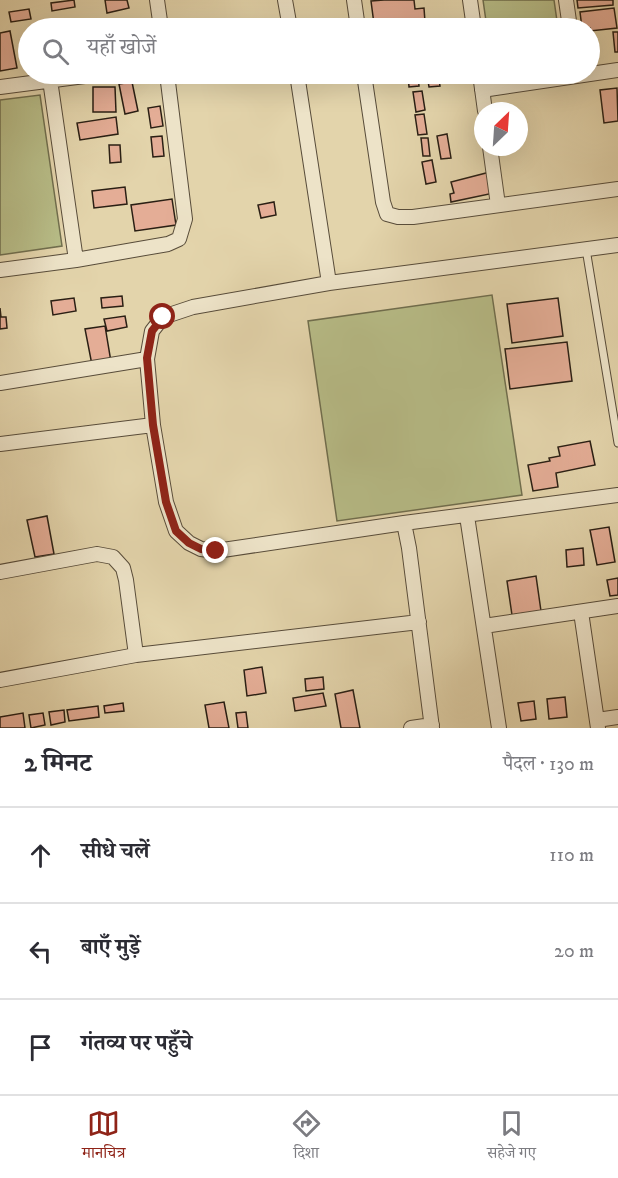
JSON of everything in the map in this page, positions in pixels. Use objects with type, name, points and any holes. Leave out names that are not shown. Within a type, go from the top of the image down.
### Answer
[{"type":"street","points":[[158,0],[160,18]]},
{"type":"street","points":[[285,0],[288,18]]},
{"type":"street","points":[[354,0],[357,18]]},
{"type":"street","points":[[470,0],[473,18]]},
{"type":"street","points":[[566,0],[569,18]]},
{"type":"street","points":[[600,72],[618,70]]},
{"type":"street","points":[[0,87],[21,84]]},
{"type":"street","points":[[51,84],[76,260]]},
{"type":"street","points":[[0,270],[76,260],[168,244],[179,239],[185,219],[168,84]]},
{"type":"street","points":[[299,84],[329,283]]},
{"type":"street","points":[[365,84],[383,202],[387,214],[412,217],[618,189]]},
{"type":"street","points":[[481,84],[484,102]]},
{"type":"street","points":[[482,90],[520,84]]},
{"type":"street","points":[[491,156],[498,205]]},
{"type":"street","points":[[618,245],[329,283],[193,307],[163,317],[152,331],[147,358],[153,425],[166,502],[176,531],[189,543],[201,549],[216,551],[618,495]]},
{"type":"street","points":[[0,383],[147,358]]},
{"type":"street","points":[[0,444],[153,425]]},
{"type":"street","points":[[467,516],[499,728]]},
{"type":"street","points":[[404,524],[432,727],[411,728]]},
{"type":"street","points":[[0,572],[97,554],[113,556],[123,568],[126,580],[136,655]]},
{"type":"street","points":[[484,626],[618,606]]},
{"type":"street","points":[[581,612],[597,724],[618,717]]},
{"type":"street","points":[[0,680],[136,655],[419,622]]},
{"type":"lane","points":[[586,249],[618,443]]},
{"type":"green space","points":[[483,0],[554,0],[557,18],[486,18]]},
{"type":"green space","points":[[40,95],[62,246],[0,255],[0,100]]},
{"type":"green space","points":[[492,295],[522,495],[337,521],[308,321]]},
{"type":"building","points":[[74,0],[75,7],[52,11],[51,3]]},
{"type":"building","points":[[105,0],[127,0],[129,8],[107,13]]},
{"type":"building","points":[[414,0],[415,9],[424,8],[425,18],[373,18],[371,1]]},
{"type":"building","points":[[577,0],[613,0],[613,5],[578,8]]},
{"type":"building","points":[[614,8],[617,28],[600,30],[600,18],[581,18],[580,12]]},
{"type":"building","points":[[29,9],[31,18],[18,18],[18,21],[11,22],[9,12]]},
{"type":"building","points":[[10,31],[17,68],[0,71],[0,33]]},
{"type":"building","points":[[613,32],[618,32],[618,52],[615,52]]},
{"type":"building","points":[[119,84],[132,84],[138,111],[125,114]]},
{"type":"building","points":[[409,84],[419,84],[419,86],[409,87]]},
{"type":"building","points":[[429,84],[440,84],[440,86],[429,87]]},
{"type":"building","points":[[93,87],[115,87],[116,112],[93,112]]},
{"type":"building","points":[[617,88],[618,121],[604,123],[600,90]]},
{"type":"building","points":[[422,91],[425,110],[416,112],[413,92]]},
{"type":"building","points":[[160,106],[163,126],[151,128],[148,108]]},
{"type":"building","points":[[424,114],[427,134],[418,135],[415,115]]},
{"type":"building","points":[[116,117],[118,134],[80,140],[77,123]]},
{"type":"building","points":[[447,134],[451,158],[441,159],[437,136]]},
{"type":"building","points":[[162,136],[164,156],[153,157],[151,137]]},
{"type":"building","points":[[421,138],[428,138],[430,156],[423,156]]},
{"type":"building","points":[[109,145],[120,145],[121,162],[110,163]]},
{"type":"building","points":[[432,160],[436,182],[426,184],[422,162]]},
{"type":"building","points":[[490,172],[494,193],[451,202],[450,194],[454,193],[451,182]]},
{"type":"building","points":[[125,187],[127,204],[94,208],[92,191]]},
{"type":"building","points":[[172,199],[176,225],[135,231],[131,205]]},
{"type":"building","points":[[274,202],[276,215],[261,218],[258,205]]},
{"type":"building","points":[[122,296],[123,306],[102,308],[101,298]]},
{"type":"building","points":[[74,298],[76,311],[53,315],[51,301]]},
{"type":"building","points":[[558,298],[563,336],[512,343],[507,304]]},
{"type":"building","points":[[0,308],[1,317],[6,317],[7,328],[0,329]]},
{"type":"building","points":[[125,316],[127,327],[107,331],[104,319]]},
{"type":"building","points":[[105,326],[111,362],[92,365],[85,329]]},
{"type":"building","points":[[567,342],[572,381],[510,389],[505,349]]},
{"type":"building","points":[[590,441],[595,465],[556,473],[558,487],[533,491],[528,465],[550,461],[549,458],[560,456],[558,447]]},
{"type":"building","points":[[47,516],[54,554],[35,557],[27,520]]},
{"type":"building","points":[[609,527],[615,562],[597,565],[590,530]]},
{"type":"building","points":[[583,548],[584,565],[567,567],[566,550]]},
{"type":"building","points":[[536,576],[541,611],[512,615],[507,581]]},
{"type":"building","points":[[618,578],[618,595],[610,596],[607,580]]},
{"type":"building","points":[[262,667],[266,693],[247,696],[244,670]]},
{"type":"building","points":[[323,677],[324,689],[306,691],[305,679]]},
{"type":"building","points":[[353,690],[360,728],[341,728],[335,694]]},
{"type":"building","points":[[323,693],[326,706],[295,711],[293,698]]},
{"type":"building","points":[[565,697],[567,717],[549,719],[547,699]]},
{"type":"building","points":[[534,701],[536,719],[521,721],[518,703]]},
{"type":"building","points":[[224,702],[229,728],[209,728],[205,705]]},
{"type":"building","points":[[123,703],[124,711],[105,713],[104,706]]},
{"type":"building","points":[[98,706],[99,717],[69,721],[67,710]]},
{"type":"building","points":[[64,710],[65,722],[51,725],[49,712]]},
{"type":"building","points":[[246,712],[248,728],[238,728],[236,713]]},
{"type":"building","points":[[23,713],[25,728],[0,728],[0,717]]},
{"type":"building","points":[[43,713],[45,725],[31,728],[29,715]]},
{"type":"route","points":[[163,317],[152,331],[147,358],[153,425],[166,502],[176,531],[189,543],[201,549],[216,551]]}]
